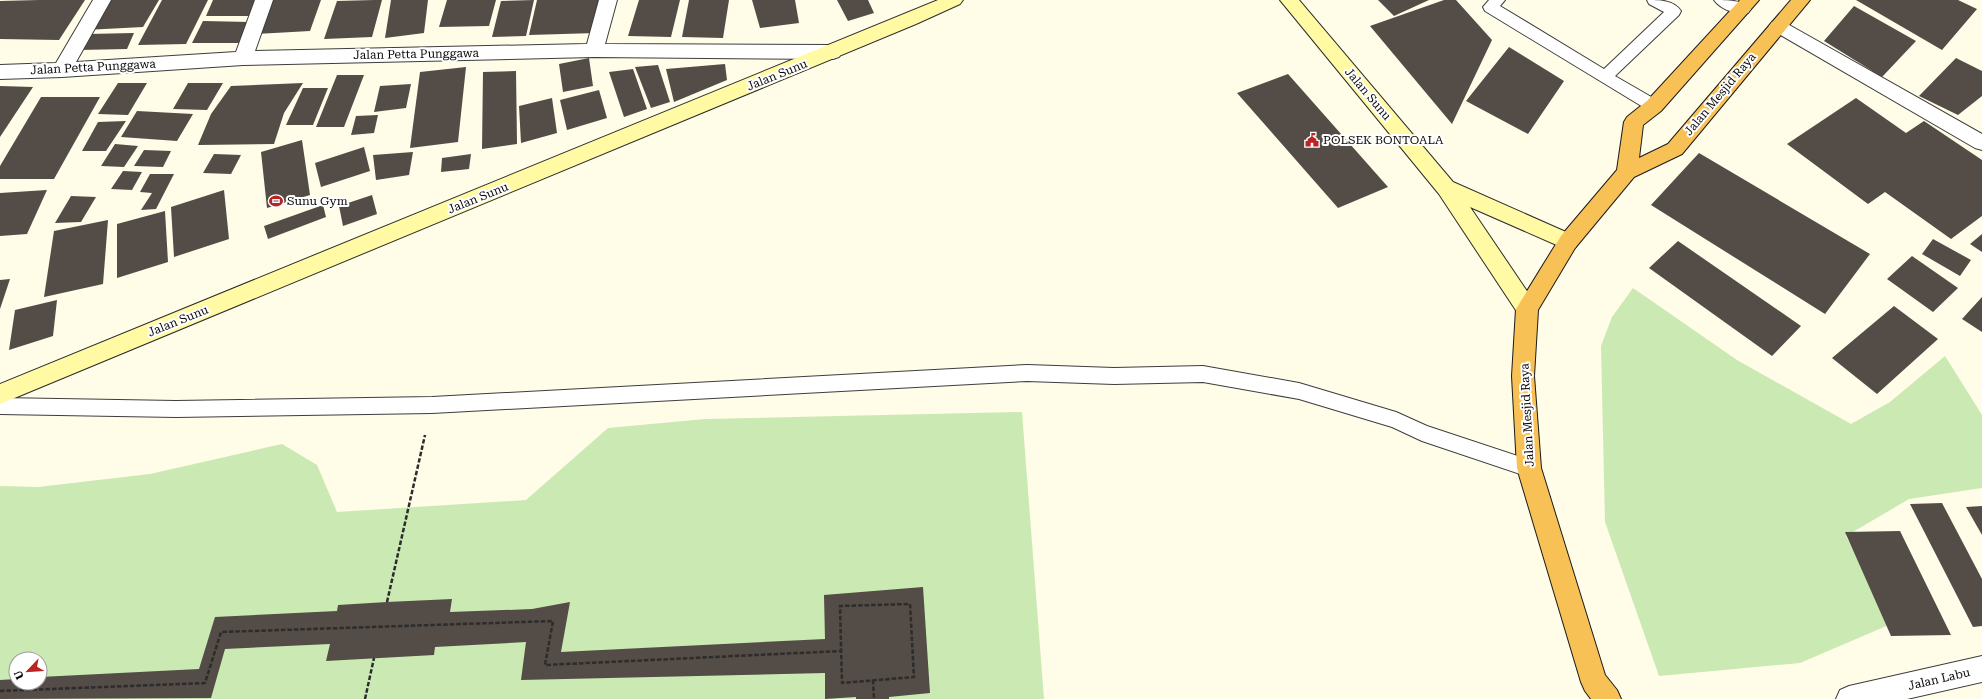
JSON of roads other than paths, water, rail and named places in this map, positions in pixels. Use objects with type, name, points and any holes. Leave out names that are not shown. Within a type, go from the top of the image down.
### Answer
[{"type":"highway","name":"Jalan Mesjid Raya","points":[[1599,693],[1529,468],[1523,376],[1527,308],[1568,242],[1627,172],[1674,149],[1801,0]]},
{"type":"highway","points":[[1627,172],[1634,122],[1654,106],[1738,3]]},
{"type":"main road","name":"Jalan Sunu","points":[[0,394],[833,52],[954,0]]},
{"type":"main road","name":"Jalan Sunu","points":[[1289,0],[1446,188],[1527,308]]},
{"type":"main road","name":"Jalan Sunu","points":[[1446,188],[1568,242]]},
{"type":"street","points":[[62,70],[102,0]]},
{"type":"street","points":[[243,58],[264,0]]},
{"type":"street","points":[[594,50],[608,0]]},
{"type":"street","points":[[1778,26],[1982,143]]},
{"type":"street","name":"Jalan Petta Punggawa","points":[[0,72],[62,70],[243,58],[594,50],[833,52]]},
{"type":"street","name":"Jalan Labu","points":[[1849,699],[1982,669]]},
{"type":"lane","points":[[1498,0],[1490,7],[1654,106]]},
{"type":"lane","points":[[1605,76],[1674,11],[1654,0]]},
{"type":"lane","points":[[0,406],[176,409],[432,405],[1028,373],[1114,376],[1203,374],[1299,391],[1396,420],[1422,433],[1529,468]]},
{"type":"place","name":"POLSEK BONTOALA","points":[[1312,140]]},
{"type":"place","name":"Sunu Gym","points":[[276,201]]}]
